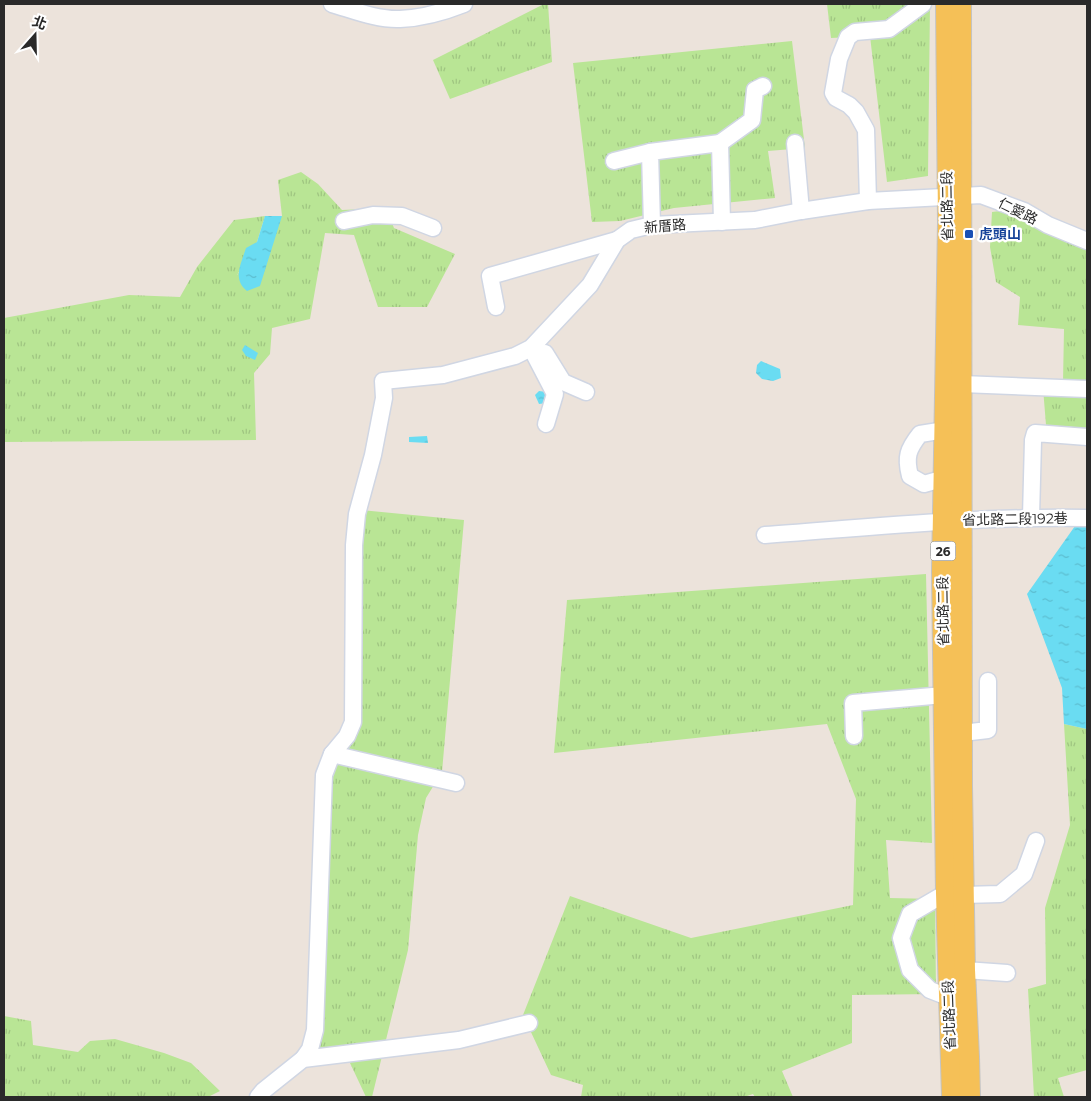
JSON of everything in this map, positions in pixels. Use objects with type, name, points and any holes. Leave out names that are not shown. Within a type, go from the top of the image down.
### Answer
[{"type":"main road","name":"省北路二段","points":[[946,4],[962,384],[953,521],[962,733],[948,997],[952,1097]]},
{"type":"main road","name":"省北路二段","points":[[961,4],[954,196],[948,223],[945,478],[953,521],[942,571],[944,695],[954,894],[964,970],[970,1097]]},
{"type":"street","points":[[332,4],[369,15],[399,19],[446,11],[464,4]]},
{"type":"street","points":[[868,201],[866,130],[856,112],[849,105],[836,98],[833,93],[839,59],[848,37],[855,32],[889,29],[923,4]]},
{"type":"street","points":[[614,161],[650,152],[720,143],[752,120],[755,90],[763,86]]},
{"type":"street","points":[[720,143],[722,222]]},
{"type":"street","points":[[795,143],[801,211]]},
{"type":"street","points":[[650,152],[652,224]]},
{"type":"street","name":"仁愛路","points":[[954,196],[981,195],[1004,202],[1024,210],[1056,229],[1087,241]]},
{"type":"street","name":"新厝路","points":[[332,754],[347,736],[353,722],[354,545],[358,514],[373,455],[384,398],[383,380],[443,375],[515,356],[534,344],[590,285],[617,240],[631,230],[652,224],[755,220],[868,201],[954,196]]},
{"type":"street","points":[[344,221],[373,215],[402,216],[433,228]]},
{"type":"street","points":[[496,308],[490,276],[617,240]]},
{"type":"street","points":[[534,344],[563,382],[586,392]]},
{"type":"street","points":[[534,344],[555,394],[546,424]]},
{"type":"street","points":[[962,384],[1087,389]]},
{"type":"street","points":[[945,430],[920,434],[910,446],[906,463],[910,476],[924,484],[945,478]]},
{"type":"street","points":[[1032,517],[1033,440],[1035,434],[1087,437]]},
{"type":"street","name":"省北路二段192巷","points":[[765,535],[953,521],[1032,517],[1087,518]]},
{"type":"street","points":[[962,733],[988,730],[988,681]]},
{"type":"street","points":[[854,736],[853,703],[944,695]]},
{"type":"street","points":[[258,1097],[303,1059],[310,1049],[315,1030],[324,775],[332,754],[456,784]]},
{"type":"street","points":[[948,997],[930,990],[910,970],[901,938],[910,914],[954,894],[1000,894],[1024,874],[1036,841]]},
{"type":"street","points":[[964,970],[1007,973]]},
{"type":"street","points":[[303,1059],[459,1040],[529,1023]]},
{"type":"green space","points":[[544,4],[548,4],[552,62],[450,99],[433,60]]},
{"type":"green space","points":[[827,4],[930,4],[928,176],[887,182],[870,36],[831,38]]},
{"type":"green space","points":[[792,41],[805,148],[768,151],[775,198],[674,208],[620,221],[592,222],[573,63]]},
{"type":"green space","points":[[301,172],[318,184],[342,210],[386,208],[394,228],[455,254],[427,307],[378,307],[354,235],[325,233],[310,319],[272,328],[270,354],[254,373],[256,440],[4,442],[4,318],[129,295],[180,297],[197,267],[234,220],[265,216],[257,242],[237,275],[282,216],[278,180]]},
{"type":"green space","points":[[992,212],[1011,212],[1087,244],[1087,428],[1046,425],[1043,388],[1063,382],[1064,329],[1018,325],[1020,297],[996,282],[990,247]]},
{"type":"green space","points":[[361,510],[464,520],[442,772],[426,798],[418,835],[408,950],[372,1097],[366,1097],[350,1063],[357,1050],[298,1055],[311,1043],[328,767],[350,729]]},
{"type":"green space","points":[[926,574],[932,843],[886,840],[890,898],[935,899],[936,994],[852,995],[852,1043],[782,1071],[793,1097],[755,1097],[753,1094],[744,1097],[581,1097],[583,1085],[551,1075],[523,1015],[570,896],[691,938],[853,905],[856,799],[827,724],[554,753],[567,600]]},
{"type":"green space","points":[[1064,724],[1087,729],[1087,1070],[1058,1078],[1064,1097],[1034,1097],[1028,989],[1046,984],[1045,908],[1070,825]]},
{"type":"green space","points":[[4,1016],[31,1021],[33,1045],[78,1052],[90,1041],[115,1039],[191,1063],[220,1091],[208,1097],[4,1097]]},
{"type":"water","points":[[265,216],[282,216],[260,286],[247,291],[240,281],[240,265],[246,248],[257,242]]},
{"type":"water","points":[[245,345],[258,353],[255,360],[246,356],[242,350]]},
{"type":"water","points":[[761,361],[780,369],[781,378],[773,381],[762,379],[756,373],[757,365]]},
{"type":"water","points":[[539,391],[546,392],[547,403],[539,404],[535,395]]},
{"type":"water","points":[[427,436],[428,443],[409,442],[409,437]]},
{"type":"water","points":[[1075,526],[1087,527],[1087,729],[1064,724],[1062,688],[1027,594]]},
{"type":"place","name":"虎頭山","points":[[969,234]]}]
